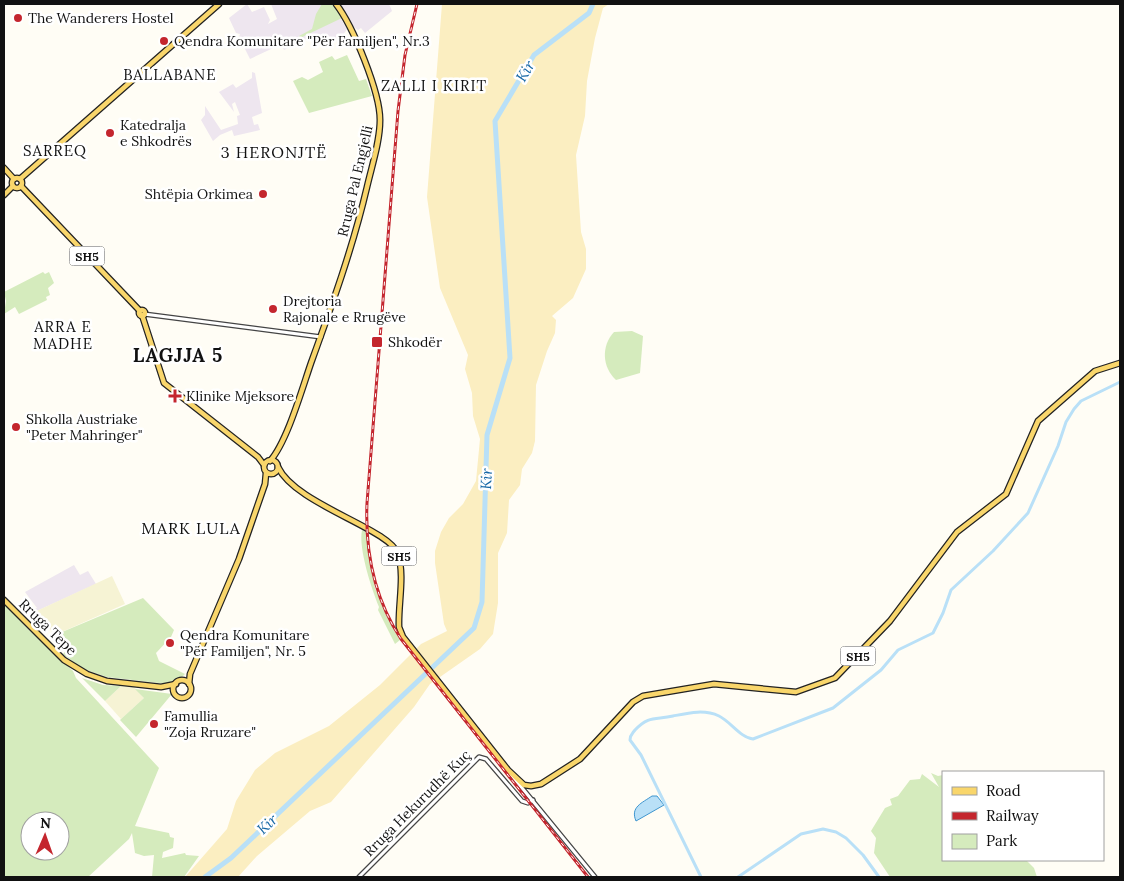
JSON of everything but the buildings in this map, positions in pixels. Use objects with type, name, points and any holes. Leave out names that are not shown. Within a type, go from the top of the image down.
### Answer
[{"type":"main road","points":[[4,168],[14,179],[20,179],[219,4]]},
{"type":"main road","name":"Rruga Pal Engjelli","points":[[278,450],[321,337],[358,225],[374,159],[380,121],[378,105],[351,28],[336,4]]},
{"type":"main road","points":[[4,194],[13,186],[14,179]]},
{"type":"main road","points":[[13,186],[21,186],[20,179]]},
{"type":"main road","name":"SH5","points":[[21,186],[142,313],[164,383],[258,457],[277,465],[285,477],[307,496],[382,538],[395,548],[399,556],[399,627],[403,637],[508,770],[524,785],[541,784],[580,759],[633,702],[644,696],[714,684],[796,692],[835,678],[890,621],[957,532],[1006,494],[1038,421],[1095,371],[1120,363]]},
{"type":"main road","points":[[190,674],[176,684],[175,694],[179,697],[188,696],[191,691],[189,684],[190,674],[240,559],[265,484],[268,462],[278,450]]},
{"type":"main road","points":[[265,484],[274,473],[277,465],[278,450]]},
{"type":"main road","name":"SH5","points":[[266,473],[274,473],[285,477]]},
{"type":"main road","name":"Rruga Tepe","points":[[4,600],[77,669],[101,680],[164,687],[176,684]]},
{"type":"main road","points":[[182,680],[189,684]]},
{"type":"main road","name":"Rruga Tepe","points":[[164,687],[175,694]]},
{"type":"street","points":[[142,313],[321,337]]},
{"type":"street","name":"Rruga Hekurudhë Kuç","points":[[358,877],[479,757],[486,759],[522,801],[528,803],[533,800]]},
{"type":"street","points":[[508,770],[514,782],[533,800],[595,877]]},
{"type":"shaded area","points":[[247,4],[252,12],[264,7],[270,20],[268,24],[277,19],[271,4],[332,4],[347,29],[343,35],[320,46],[314,35],[284,50],[282,45],[299,36],[250,59],[239,37],[240,34],[236,33],[229,18]]},
{"type":"shaded area","points":[[340,4],[389,4],[392,11],[365,33],[361,28],[358,30],[354,27]]},
{"type":"shaded area","points":[[252,72],[255,73],[262,113],[252,117],[254,125],[258,124],[260,130],[234,136],[232,130],[220,135],[213,141],[201,120],[205,115],[205,106],[221,130],[238,124],[237,116],[240,115],[235,102],[232,104],[234,112],[219,92],[233,84],[236,88],[252,78]]},
{"type":"shaded area","points":[[74,565],[80,575],[88,571],[96,584],[28,615],[26,613],[37,608],[25,592]]},
{"type":"shaded area","points":[[112,576],[125,604],[55,635],[47,626],[41,631],[28,615]]},
{"type":"shaded area","points":[[121,686],[134,687],[144,698],[121,719],[105,701]]},
{"type":"green space","points":[[322,4],[332,4],[342,18],[300,38],[299,36],[312,29],[316,14]]},
{"type":"green space","points":[[347,55],[359,81],[366,79],[372,96],[309,113],[293,81],[302,77],[308,80],[323,72],[319,62],[332,56],[335,60]]},
{"type":"green space","points":[[43,272],[45,274],[49,272],[54,283],[48,288],[50,295],[46,297],[47,300],[19,314],[15,307],[4,314],[6,301],[4,292]]},
{"type":"green space","points":[[632,331],[643,336],[640,373],[616,380],[608,369],[605,350],[614,332]]},
{"type":"green space","points":[[362,530],[366,532],[375,588],[400,640],[395,644],[378,610],[379,607],[369,580],[362,547]]},
{"type":"green space","points":[[143,598],[174,630],[171,637],[156,653],[159,661],[185,674],[183,676],[167,684],[107,677],[83,669],[63,654],[68,648],[55,635]]},
{"type":"green space","points":[[4,602],[26,627],[73,671],[76,678],[159,768],[135,826],[169,833],[170,837],[174,838],[173,848],[163,852],[162,858],[185,853],[186,855],[199,856],[184,877],[152,877],[154,855],[144,856],[135,853],[132,833],[129,839],[88,877],[4,877]]},
{"type":"green space","points":[[82,678],[103,685],[121,686],[105,701]]},
{"type":"green space","points":[[135,689],[172,694],[136,737],[120,720],[144,698]]},
{"type":"green space","points":[[931,773],[938,776],[942,775],[942,861],[1027,861],[1034,868],[1037,877],[890,877],[874,853],[876,838],[871,831],[885,808],[892,805],[890,799],[898,796],[910,780],[920,779],[922,774],[939,787]]},
{"type":"sand","points":[[442,4],[609,4],[603,8],[595,38],[587,81],[585,116],[576,155],[581,232],[586,249],[586,269],[573,298],[552,316],[556,320],[555,333],[536,385],[535,441],[532,453],[522,469],[520,485],[509,500],[507,533],[498,553],[498,603],[493,634],[480,649],[430,684],[414,707],[331,802],[310,811],[257,856],[238,877],[185,877],[227,829],[236,801],[255,770],[275,753],[329,726],[380,685],[421,644],[447,631],[444,624],[435,551],[441,532],[449,518],[463,504],[476,481],[480,439],[473,416],[472,393],[465,369],[468,355],[440,288],[427,197]]},
{"type":"water","points":[[652,796],[657,796],[664,805],[636,821],[636,809],[641,803]]},
{"type":"waterway","name":"Kir","points":[[205,877],[231,858],[474,628],[482,602],[487,435],[510,358],[495,121],[534,55],[589,13],[593,4]]},
{"type":"waterway","points":[[701,877],[641,755],[630,740],[635,730],[649,720],[702,712],[719,716],[744,736],[753,739],[833,708],[881,670],[898,650],[933,633],[943,613],[951,590],[993,551],[1028,513],[1058,446],[1066,422],[1074,409],[1081,401],[1120,382]]},
{"type":"waterway","points":[[738,877],[801,834],[823,829],[836,832],[846,838],[863,855],[879,877]]},
{"type":"railway","points":[[417,4],[405,55],[398,111],[367,503],[368,539],[373,574],[384,607],[401,639],[588,877]]},
{"type":"place","name":"The Wanderers Hostel","points":[[18,18]]},
{"type":"place","name":"Qendra Komunitare \"Për Familjen\", Nr.3","points":[[164,41]]},
{"type":"place","name":"Katedralja e Shkodrës","points":[[110,133]]},
{"type":"place","name":"Shtëpia Orkimea","points":[[263,194]]},
{"type":"place","name":"Drejtoria Rajonale e Rrugëve","points":[[273,309]]},
{"type":"place","name":"Shkodër","points":[[377,342]]},
{"type":"place","name":"Klinike Mjeksore","points":[[175,396]]},
{"type":"place","name":"Shkolla Austriake \"Peter Mahringer\"","points":[[16,427]]},
{"type":"place","name":"Qendra Komunitare \"Për Familjen\", Nr. 5","points":[[170,643]]},
{"type":"place","name":"Famullia \"Zoja Rruzare\"","points":[[154,724]]},
{"type":"district","name":"BALLABANE","points":[[170,74]]},
{"type":"district","name":"ZALLI I KIRIT","points":[[434,85]]},
{"type":"district","name":"SARREQ","points":[[55,150]]},
{"type":"district","name":"3 HERONJTË","points":[[274,152]]},
{"type":"district","name":"ARRA E MADHE","points":[[63,334]]},
{"type":"district","name":"LAGJJA 5","points":[[178,355]]},
{"type":"district","name":"MARK LULA","points":[[191,528]]}]
